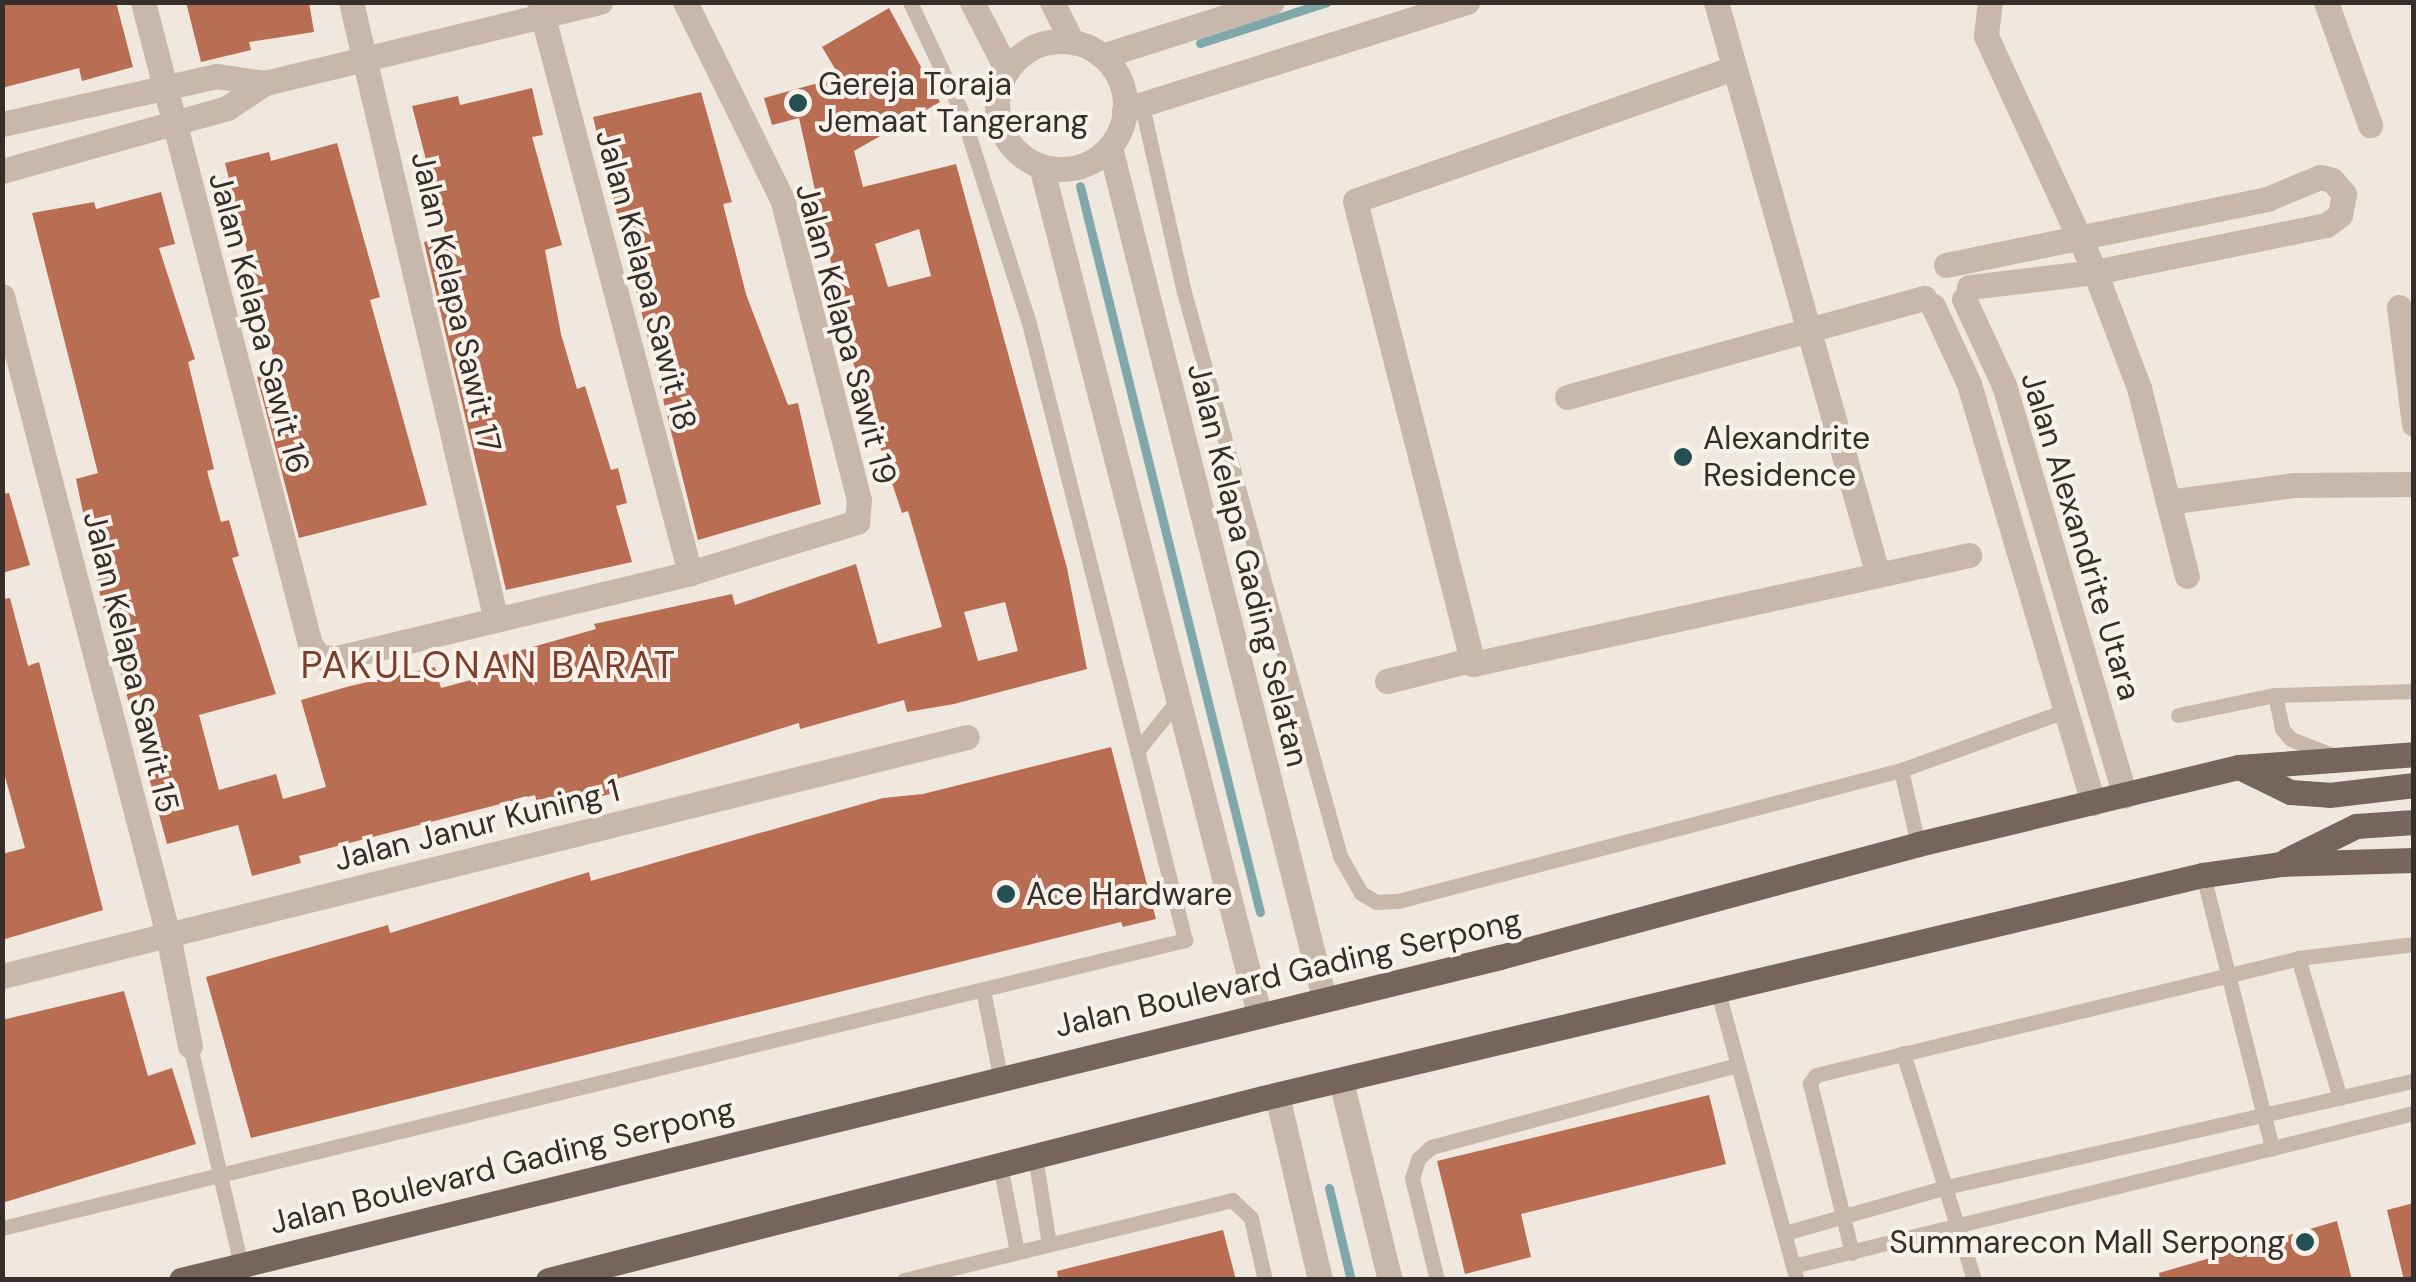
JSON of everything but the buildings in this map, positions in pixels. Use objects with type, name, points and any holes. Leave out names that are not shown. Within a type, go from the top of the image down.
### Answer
[{"type":"main road","name":"Jalan Boulevard Gading Serpong","points":[[182,1280],[1324,998],[1918,844],[2239,768],[2336,756],[2414,754]]},
{"type":"main road","points":[[2239,768],[2290,792],[2329,795],[2414,785]]},
{"type":"main road","points":[[2280,864],[2356,826],[2414,822]]},
{"type":"main road","points":[[548,1280],[1277,1094],[2202,875],[2280,864],[2414,860]]},
{"type":"street","name":"Jalan Kelapa Sawit 16","points":[[143,2],[310,644],[319,657],[496,616]]},
{"type":"street","name":"Jalan Kelapa Sawit 17","points":[[351,2],[496,616]]},
{"type":"street","points":[[2,170],[227,108],[264,84],[368,62],[541,12],[600,2]]},
{"type":"street","name":"Jalan Kelapa Sawit 19","points":[[684,2],[782,199],[859,500],[856,522],[690,573]]},
{"type":"street","points":[[972,2],[1007,70]]},
{"type":"street","points":[[1052,2],[1072,42]]},
{"type":"street","points":[[1102,56],[1229,9],[1272,2]]},
{"type":"street","points":[[1133,108],[1102,56],[1072,42],[1036,46],[1007,70],[996,107],[1010,144],[1041,166],[1078,167],[1110,147],[1133,108],[1467,2]]},
{"type":"street","points":[[1716,2],[1731,69],[1878,572]]},
{"type":"street","points":[[1990,2],[1986,36],[2095,272],[2138,388],[2187,576]]},
{"type":"street","points":[[2326,2],[2370,125]]},
{"type":"street","name":"Jalan Kelapa Sawit 18","points":[[541,12],[690,573]]},
{"type":"street","points":[[1731,69],[1355,201],[1471,660],[1478,667],[1878,572],[1969,555]]},
{"type":"street","points":[[2,124],[216,76],[264,84]]},
{"type":"street","name":"Jalan Kelapa Gading Selatan","points":[[1110,147],[1324,998]]},
{"type":"street","points":[[1041,166],[1259,1014]]},
{"type":"street","points":[[1566,397],[1805,328],[1929,302],[1944,310],[1966,293],[2095,272],[2326,225],[2340,215],[2344,194],[2332,180],[2320,178],[2267,198],[1946,265],[1926,276],[1929,302]]},
{"type":"street","points":[[1946,265],[1957,268],[1966,293]]},
{"type":"street","name":"Jalan Alexandrite Utara","points":[[1966,293],[2004,385],[2125,796]]},
{"type":"street","name":"Jalan Kelapa Sawit 15","points":[[2,296],[168,935],[190,1046]]},
{"type":"street","name":"Jalan Alexandrite Utara","points":[[1929,302],[1969,384],[2062,712],[2094,803]]},
{"type":"street","points":[[2399,308],[2414,424]]},
{"type":"street","points":[[2168,502],[2294,485],[2414,484]]},
{"type":"street","points":[[496,616],[690,573]]},
{"type":"street","points":[[1387,681],[1471,660]]},
{"type":"street","name":"Jalan Janur Kuning 1","points":[[2,976],[967,737]]},
{"type":"street","points":[[1341,1081],[1390,1280]]},
{"type":"street","points":[[1277,1094],[1320,1280]]},
{"type":"lane","points":[[2,1228],[217,1171],[1185,940],[1029,324],[961,111],[910,2]]},
{"type":"lane","points":[[1133,108],[1340,856],[1361,893],[1376,902],[1398,901],[1900,770],[2062,712]]},
{"type":"lane","points":[[1148,300],[1184,292]]},
{"type":"lane","points":[[2178,715],[2275,695],[2414,691]]},
{"type":"lane","points":[[2275,695],[2282,729],[2291,739],[2336,756]]},
{"type":"lane","points":[[1137,751],[1179,698]]},
{"type":"lane","points":[[1900,770],[1918,844]]},
{"type":"lane","points":[[2202,875],[2272,1148]]},
{"type":"lane","points":[[1852,1253],[1812,1078],[2298,958],[2414,944]]},
{"type":"lane","points":[[2298,958],[2340,1098]]},
{"type":"lane","points":[[983,990],[1000,1076]]},
{"type":"lane","points":[[1718,992],[1795,1273],[1852,1253],[2414,1113]]},
{"type":"lane","points":[[190,1046],[242,1264]]},
{"type":"lane","points":[[1903,1053],[1974,1280]]},
{"type":"lane","points":[[1437,1280],[1412,1178],[1418,1159],[1431,1147],[1737,1065]]},
{"type":"lane","points":[[1785,1233],[1946,1187],[2414,1081]]},
{"type":"lane","points":[[1035,1156],[1049,1244]]},
{"type":"lane","points":[[1000,1165],[1017,1252]]},
{"type":"lane","points":[[904,1280],[1232,1200],[1251,1218],[1265,1280]]},
{"type":"waterway","points":[[1200,43],[1327,2]]},
{"type":"waterway","points":[[1080,186],[1260,912]]},
{"type":"waterway","points":[[1329,1188],[1351,1280]]},
{"type":"place","name":"Gereja Toraja Jemaat Tangerang","points":[[798,103]]},
{"type":"place","name":"Alexandrite Residence","points":[[1683,457]]},
{"type":"place","name":"Ace Hardware","points":[[1006,894]]},
{"type":"place","name":"Summarecon Mall Serpong","points":[[2305,1242]]},
{"type":"district","name":"PAKULONAN BARAT","points":[[489,666]]}]
